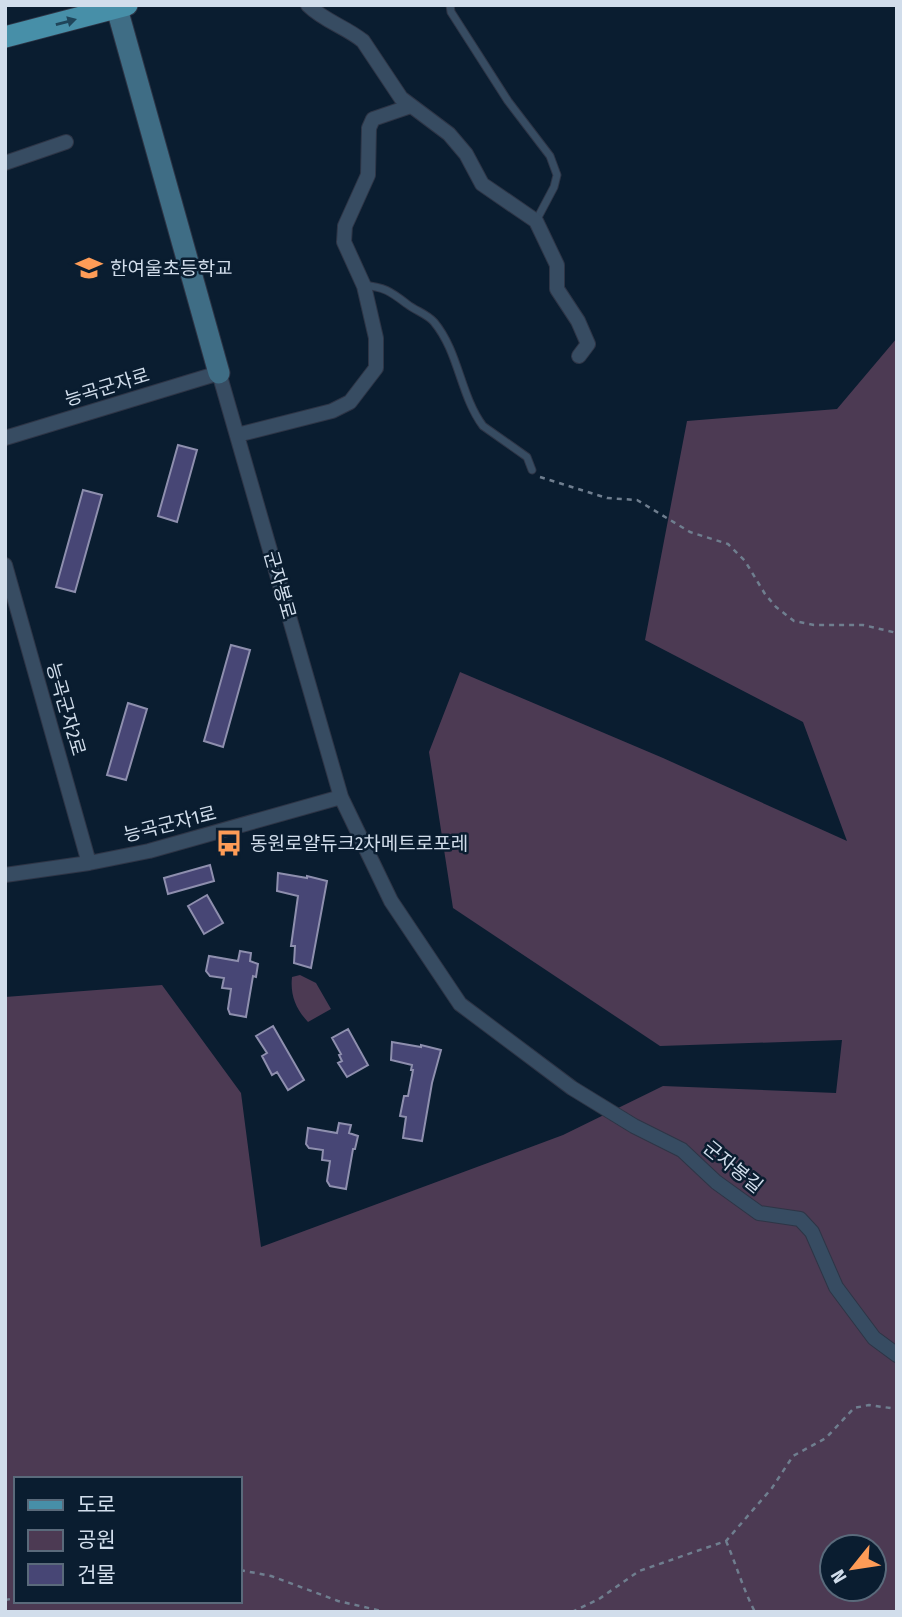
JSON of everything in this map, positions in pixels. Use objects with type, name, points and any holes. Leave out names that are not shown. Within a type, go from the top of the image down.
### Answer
[{"type":"main road","points":[[5,37],[120,6]]},
{"type":"main road","name":"군자봉로","points":[[120,6],[219,373]]},
{"type":"street","points":[[308,5],[318,15],[363,41],[401,98],[449,134],[466,154],[482,184],[536,221],[557,265],[557,289],[578,321],[588,344],[579,356]]},
{"type":"street","points":[[237,435],[332,411],[350,402],[376,368],[376,338],[363,285],[344,242],[345,226],[368,175],[369,128],[373,118],[411,106]]},
{"type":"street","points":[[5,163],[66,142]]},
{"type":"street","name":"군자봉로","points":[[219,373],[341,797],[391,901],[460,1004],[572,1088]]},
{"type":"street","name":"능곡군자로","points":[[5,438],[219,373]]},
{"type":"street","name":"능곡군자2로","points":[[5,565],[89,863]]},
{"type":"street","name":"능곡군자1로","points":[[5,875],[149,851],[341,797]]},
{"type":"street","name":"군자봉길","points":[[572,1088],[634,1126],[682,1150],[716,1182],[759,1213],[800,1219],[812,1232],[836,1287],[874,1338],[897,1355]]},
{"type":"lane","points":[[450,5],[451,12],[508,101],[550,156],[557,175],[554,187],[536,221]]},
{"type":"lane","points":[[363,285],[388,289],[434,322],[447,345],[466,396],[478,419],[483,426],[527,457],[532,470]]},
{"type":"path","points":[[532,470],[538,477],[554,483],[607,498],[637,500],[690,532],[728,544],[745,561],[765,594],[794,621],[814,625],[863,625],[897,633]]},
{"type":"path","points":[[572,1612],[599,1599],[639,1571],[726,1541],[772,1488],[793,1456],[826,1438],[854,1408],[869,1405],[897,1409]]},
{"type":"path","points":[[726,1541],[744,1584],[746,1596],[755,1612]]},
{"type":"path","points":[[242,1570],[271,1576],[338,1601],[386,1612]]},
{"type":"green space","points":[[897,338],[897,1612],[5,1612],[5,997],[162,985],[241,1093],[261,1247],[563,1135],[663,1086],[836,1093],[842,1040],[660,1046],[453,908],[429,752],[460,672],[663,758],[847,841],[803,722],[645,640],[687,421],[837,409]]},
{"type":"green space","points":[[300,975],[316,983],[331,1009],[308,1022],[293,996],[292,977]]},
{"type":"building","points":[[178,445],[197,450],[177,522],[158,516]]},
{"type":"building","points":[[83,490],[102,495],[75,592],[56,587]]},
{"type":"building","points":[[231,645],[250,650],[223,747],[204,741]]},
{"type":"building","points":[[128,703],[147,709],[126,780],[107,775]]},
{"type":"building","points":[[210,865],[214,881],[168,894],[164,878]]},
{"type":"building","points":[[278,873],[327,881],[311,968],[294,963],[295,946],[291,946],[298,896],[277,891]]},
{"type":"building","points":[[207,895],[223,923],[204,934],[188,906]]},
{"type":"building","points":[[240,951],[251,953],[250,961],[258,964],[256,977],[253,976],[246,1017],[230,1014],[228,1009],[231,989],[222,988],[224,978],[210,976],[206,971],[209,956],[238,961]]},
{"type":"building","points":[[273,1026],[304,1080],[288,1090],[277,1072],[272,1075],[262,1056],[267,1053],[256,1036]]},
{"type":"building","points":[[348,1029],[368,1065],[347,1077],[338,1063],[342,1061],[339,1055],[341,1054],[332,1038]]},
{"type":"building","points":[[392,1042],[441,1050],[422,1141],[403,1138],[406,1117],[400,1116],[404,1096],[408,1096],[413,1070],[412,1065],[391,1060]]},
{"type":"building","points":[[339,1123],[351,1125],[349,1133],[358,1136],[346,1189],[330,1186],[327,1181],[330,1161],[322,1160],[323,1150],[309,1148],[306,1144],[308,1128],[337,1133]]},
{"type":"place","name":"한여울초등학교","points":[[89,268]]},
{"type":"place","name":"동원로얄듀크2차메트로포레","points":[[229,843]]}]
